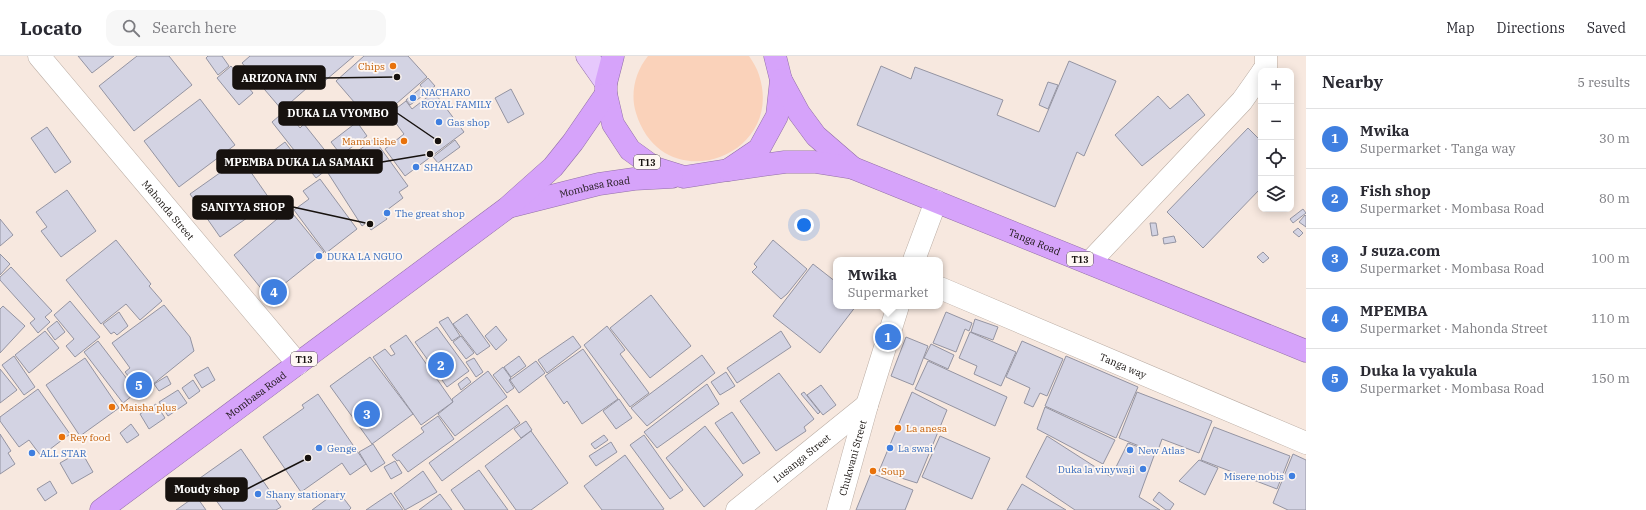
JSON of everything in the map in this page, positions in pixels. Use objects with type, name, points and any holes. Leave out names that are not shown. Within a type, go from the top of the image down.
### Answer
[{"type":"highway","name":"T13","points":[[614,56],[606,88],[613,124],[630,150],[655,168],[684,177],[785,162],[815,162],[853,168]]},
{"type":"highway","name":"T13","points":[[778,64],[799,113],[816,136],[853,168]]},
{"type":"highway","name":"T13","points":[[728,170],[759,149],[777,116],[778,64]]},
{"type":"highway","name":"Mombasa Road","points":[[102,510],[507,208],[553,167],[573,142],[606,88]]},
{"type":"highway","name":"Tanga Road","points":[[853,168],[1306,351]]},
{"type":"highway","name":"Mombasa Road","points":[[507,208],[563,192],[599,184],[634,179],[684,177]]},
{"type":"main road","points":[[587,56],[606,88]]},
{"type":"street","name":"Mahonda Street","points":[[39,56],[298,364]]},
{"type":"street","points":[[1266,56],[1266,68]]},
{"type":"street","points":[[1089,263],[1242,102],[1258,78]]},
{"type":"street","points":[[915,257],[936,201]]},
{"type":"street","name":"Tanga way","points":[[943,289],[1306,444]]},
{"type":"street","name":"Chukwani Street","points":[[838,510],[867,405],[897,309]]},
{"type":"street","name":"Lusanga Street","points":[[737,510],[867,405]]},
{"type":"shaded area","points":[[648,56],[749,56],[759,75],[763,104],[755,128],[739,146],[718,158],[694,161],[670,156],[650,140],[634,106],[635,83],[640,69]]},
{"type":"building","points":[[78,56],[114,56],[92,73]]},
{"type":"building","points":[[137,56],[169,56],[192,85],[134,131],[99,86]]},
{"type":"building","points":[[208,56],[222,56],[229,66],[218,75],[206,58]]},
{"type":"building","points":[[250,56],[354,56],[320,85],[316,80],[282,110],[242,63]]},
{"type":"building","points":[[364,56],[408,56],[427,77],[373,124],[336,81]]},
{"type":"building","points":[[1069,61],[1116,81],[1084,156],[1077,152],[1055,207],[857,125],[881,66],[911,79],[915,67],[1003,100],[997,115],[1039,132]]},
{"type":"building","points":[[231,66],[253,93],[239,105],[217,78]]},
{"type":"building","points":[[428,78],[435,86],[426,93],[420,85]]},
{"type":"building","points":[[1048,82],[1058,85],[1048,109],[1039,105]]},
{"type":"building","points":[[421,88],[425,94],[410,105],[406,100]]},
{"type":"building","points":[[511,89],[524,114],[508,123],[495,98]]},
{"type":"building","points":[[434,92],[464,132],[405,176],[385,149],[404,134],[389,114],[406,101],[412,109]]},
{"type":"building","points":[[1188,94],[1205,115],[1142,166],[1115,135],[1158,96],[1170,109]]},
{"type":"building","points":[[200,99],[235,145],[179,187],[144,141]]},
{"type":"building","points":[[286,110],[300,128],[304,124],[335,163],[316,178],[272,122]]},
{"type":"building","points":[[357,122],[367,136],[341,155],[331,142]]},
{"type":"building","points":[[47,127],[71,162],[55,173],[31,138]]},
{"type":"building","points":[[1248,128],[1258,138],[1258,191],[1203,248],[1167,212]]},
{"type":"building","points":[[374,139],[408,186],[399,192],[403,198],[383,213],[387,219],[371,230],[366,223],[362,226],[328,173]]},
{"type":"building","points":[[455,140],[460,147],[438,163],[433,157]]},
{"type":"building","points":[[285,142],[297,158],[284,167],[273,151]]},
{"type":"building","points":[[241,158],[271,201],[220,237],[190,194]]},
{"type":"building","points":[[320,179],[357,229],[326,253],[294,210],[309,199],[303,191]]},
{"type":"building","points":[[67,190],[96,231],[61,257],[41,231],[47,227],[36,212]]},
{"type":"building","points":[[289,209],[324,252],[268,297],[234,255]]},
{"type":"building","points":[[1303,209],[1306,213],[1293,223],[1290,219]]},
{"type":"building","points":[[1305,215],[1306,216],[1306,227],[1299,222]]},
{"type":"building","points":[[0,219],[13,235],[0,246]]},
{"type":"building","points":[[1150,223],[1156,223],[1158,235],[1152,236]]},
{"type":"building","points":[[1298,228],[1303,233],[1299,237],[1293,232]]},
{"type":"building","points":[[1174,236],[1176,242],[1164,244],[1163,238]]},
{"type":"building","points":[[116,240],[151,284],[149,286],[162,301],[140,320],[126,304],[101,324],[66,280]]},
{"type":"building","points":[[773,240],[807,269],[787,294],[781,299],[752,272],[757,267],[754,264]]},
{"type":"building","points":[[1263,252],[1269,258],[1263,263],[1257,257]]},
{"type":"building","points":[[0,254],[10,264],[0,275]]},
{"type":"building","points":[[813,264],[833,280],[833,309],[854,309],[820,353],[773,316]]},
{"type":"building","points":[[11,267],[52,311],[45,317],[50,322],[38,333],[30,323],[35,319],[0,280],[0,277]]},
{"type":"building","points":[[651,295],[691,346],[650,378],[610,328]]},
{"type":"building","points":[[70,301],[100,337],[75,357],[66,346],[74,339],[54,315]]},
{"type":"building","points":[[164,305],[190,337],[194,351],[142,393],[125,372],[130,368],[112,343]]},
{"type":"building","points":[[3,306],[25,326],[0,353],[0,309]]},
{"type":"building","points":[[119,312],[128,326],[117,335],[114,332],[111,334],[103,324]]},
{"type":"building","points":[[946,312],[972,323],[969,331],[965,329],[956,352],[933,343]]},
{"type":"building","points":[[467,314],[490,346],[477,355],[453,324]]},
{"type":"building","points":[[448,317],[460,336],[452,341],[439,322]]},
{"type":"building","points":[[975,319],[998,327],[993,340],[971,332]]},
{"type":"building","points":[[57,321],[65,332],[55,340],[47,329]]},
{"type":"building","points":[[496,326],[507,340],[496,350],[485,336]]},
{"type":"building","points":[[607,326],[625,350],[620,354],[649,393],[630,407],[584,345]]},
{"type":"building","points":[[437,327],[469,371],[447,387],[415,342]]},
{"type":"building","points":[[45,331],[59,348],[29,373],[15,355]]},
{"type":"building","points":[[781,331],[791,347],[737,383],[727,368]]},
{"type":"building","points":[[970,332],[1016,352],[1001,386],[974,374],[977,366],[959,358]]},
{"type":"building","points":[[406,335],[453,402],[421,425],[373,357],[385,349],[391,356],[395,354],[390,346]]},
{"type":"building","points":[[461,336],[474,353],[466,359],[453,342]]},
{"type":"building","points":[[573,336],[581,347],[547,373],[538,360]]},
{"type":"building","points":[[906,337],[928,346],[913,385],[891,376]]},
{"type":"building","points":[[98,341],[137,392],[123,403],[84,352]]},
{"type":"building","points":[[1022,341],[1063,359],[1047,396],[1040,393],[1033,407],[1024,403],[1030,388],[1006,377]]},
{"type":"building","points":[[931,344],[954,355],[948,369],[924,358]]},
{"type":"building","points":[[583,349],[618,399],[582,424],[567,401],[564,404],[545,376]]},
{"type":"building","points":[[702,355],[715,373],[647,426],[631,408]]},
{"type":"building","points":[[14,356],[35,387],[24,395],[2,365]]},
{"type":"building","points":[[519,356],[526,366],[511,377],[504,367]]},
{"type":"building","points":[[1066,356],[1138,387],[1116,438],[1045,406]]},
{"type":"building","points":[[370,357],[413,414],[372,444],[330,386]]},
{"type":"building","points":[[85,358],[119,408],[80,436],[46,385]]},
{"type":"building","points":[[474,358],[483,372],[476,377],[466,362]]},
{"type":"building","points":[[536,361],[545,373],[519,393],[510,380]]},
{"type":"building","points":[[928,361],[1007,397],[995,426],[915,389]]},
{"type":"building","points":[[208,367],[215,380],[202,388],[194,375]]},
{"type":"building","points":[[503,367],[511,378],[509,380],[514,388],[507,393],[493,375]]},
{"type":"building","points":[[0,369],[17,390],[0,403]]},
{"type":"building","points":[[488,371],[507,397],[455,436],[438,414],[453,402],[452,399]]},
{"type":"building","points":[[726,372],[735,386],[720,395],[711,382]]},
{"type":"building","points":[[779,373],[814,419],[804,427],[806,431],[776,451],[740,401]]},
{"type":"building","points":[[167,376],[171,384],[159,391],[154,384]]},
{"type":"building","points":[[467,377],[471,382],[461,390],[458,384]]},
{"type":"building","points":[[193,380],[200,391],[189,399],[182,388]]},
{"type":"building","points":[[707,384],[719,404],[657,448],[644,432]]},
{"type":"building","points":[[821,385],[836,405],[823,415],[807,395]]},
{"type":"building","points":[[38,389],[70,434],[41,456],[29,440],[19,447],[0,421],[0,417]]},
{"type":"building","points":[[178,390],[187,403],[168,416],[159,402]]},
{"type":"building","points":[[804,392],[820,412],[818,414],[801,394]]},
{"type":"building","points":[[912,392],[947,410],[917,483],[879,471]]},
{"type":"building","points":[[1137,392],[1212,421],[1199,453],[1162,439],[1157,453],[1119,438]]},
{"type":"building","points":[[318,394],[366,464],[350,475],[342,463],[301,492],[263,437],[304,408],[302,405]]},
{"type":"building","points":[[619,399],[632,418],[616,429],[603,411]]},
{"type":"building","points":[[156,404],[165,418],[149,429],[140,414]]},
{"type":"building","points":[[507,405],[520,423],[442,481],[429,463]]},
{"type":"building","points":[[1045,407],[1115,440],[1103,464],[1037,429]]},
{"type":"building","points":[[732,412],[760,453],[743,464],[715,423]]},
{"type":"building","points":[[438,416],[454,439],[408,472],[399,460],[397,461],[392,455],[424,432],[421,428]]},
{"type":"building","points":[[526,421],[532,430],[521,438],[514,429]]},
{"type":"building","points":[[131,424],[139,435],[127,443],[120,433]]},
{"type":"building","points":[[705,426],[743,475],[704,507],[666,458]]},
{"type":"building","points":[[1214,427],[1290,456],[1277,489],[1201,460]]},
{"type":"building","points":[[531,431],[568,483],[531,510],[516,510],[485,466]]},
{"type":"building","points":[[0,434],[11,451],[8,453],[15,464],[0,474]]},
{"type":"building","points":[[604,435],[608,440],[595,449],[591,444]]},
{"type":"building","points":[[644,435],[683,490],[670,499],[630,445]]},
{"type":"building","points":[[940,436],[990,458],[972,499],[922,477]]},
{"type":"building","points":[[1047,436],[1111,477],[1128,443],[1155,453],[1139,497],[1160,510],[1075,510],[1026,477]]},
{"type":"building","points":[[611,442],[617,452],[596,466],[589,456]]},
{"type":"building","points":[[373,444],[385,463],[371,472],[359,452]]},
{"type":"building","points":[[241,449],[281,507],[276,510],[223,510],[200,478]]},
{"type":"building","points":[[81,451],[93,472],[72,484],[60,463]]},
{"type":"building","points":[[1293,454],[1306,460],[1306,510],[1288,510],[1273,503]]},
{"type":"building","points":[[625,455],[664,509],[602,510],[584,486]]},
{"type":"building","points":[[1199,460],[1218,468],[1205,495],[1179,481]]},
{"type":"building","points":[[395,461],[402,473],[391,479],[384,467]]},
{"type":"building","points":[[479,470],[508,510],[465,510],[451,490]]},
{"type":"building","points":[[423,471],[437,492],[405,510],[394,493]]},
{"type":"building","points":[[871,473],[913,490],[905,510],[856,510]]},
{"type":"building","points":[[50,481],[57,493],[45,501],[37,489]]},
{"type":"building","points":[[1022,484],[1066,510],[1007,510]]},
{"type":"building","points":[[338,491],[351,508],[349,510],[312,510]]},
{"type":"building","points":[[1159,492],[1174,504],[1170,510],[1166,510],[1153,500]]},
{"type":"building","points":[[391,493],[403,510],[366,510]]},
{"type":"building","points":[[440,494],[452,510],[419,510]]},
{"type":"building","points":[[196,496],[206,510],[176,510]]},
{"type":"place","name":"Chips","points":[[393,66]]},
{"type":"place","name":"ARIZONA INN","points":[[397,77]]},
{"type":"place","name":"NACHARO ROYAL FAMILY","points":[[413,98]]},
{"type":"place","name":"Gas shop","points":[[439,122]]},
{"type":"place","name":"Mama lishe","points":[[404,141]]},
{"type":"place","name":"DUKA LA VYOMBO","points":[[438,141]]},
{"type":"place","name":"MPEMBA DUKA LA SAMAKI","points":[[430,154]]},
{"type":"place","name":"SHAHZAD","points":[[416,167]]},
{"type":"place","name":"The great shop","points":[[387,213]]},
{"type":"place","name":"SANIYYA SHOP","points":[[370,224]]},
{"type":"place","name":"DUKA LA NGUO","points":[[319,256]]},
{"type":"place","name":"MPEMBA","points":[[274,292]]},
{"type":"place","name":"Mwika","points":[[888,337]]},
{"type":"place","name":"Fish shop","points":[[441,365]]},
{"type":"place","name":"Duka la vyakula","points":[[139,385]]},
{"type":"place","name":"Maisha plus","points":[[112,407]]},
{"type":"place","name":"J suza.com","points":[[367,414]]},
{"type":"place","name":"La anesa","points":[[898,428]]},
{"type":"place","name":"Rey food","points":[[62,437]]},
{"type":"place","name":"Genge","points":[[319,448]]},
{"type":"place","name":"La swai","points":[[890,448]]},
{"type":"place","name":"New Atlas","points":[[1130,450]]},
{"type":"place","name":"ALL STAR","points":[[32,453]]},
{"type":"place","name":"Moudy shop","points":[[308,458]]},
{"type":"place","name":"Duka la vinywaji","points":[[1143,469]]},
{"type":"place","name":"Soup","points":[[873,471]]},
{"type":"place","name":"Misere nobis","points":[[1292,476]]},
{"type":"place","name":"Shany stationary","points":[[258,494]]}]
